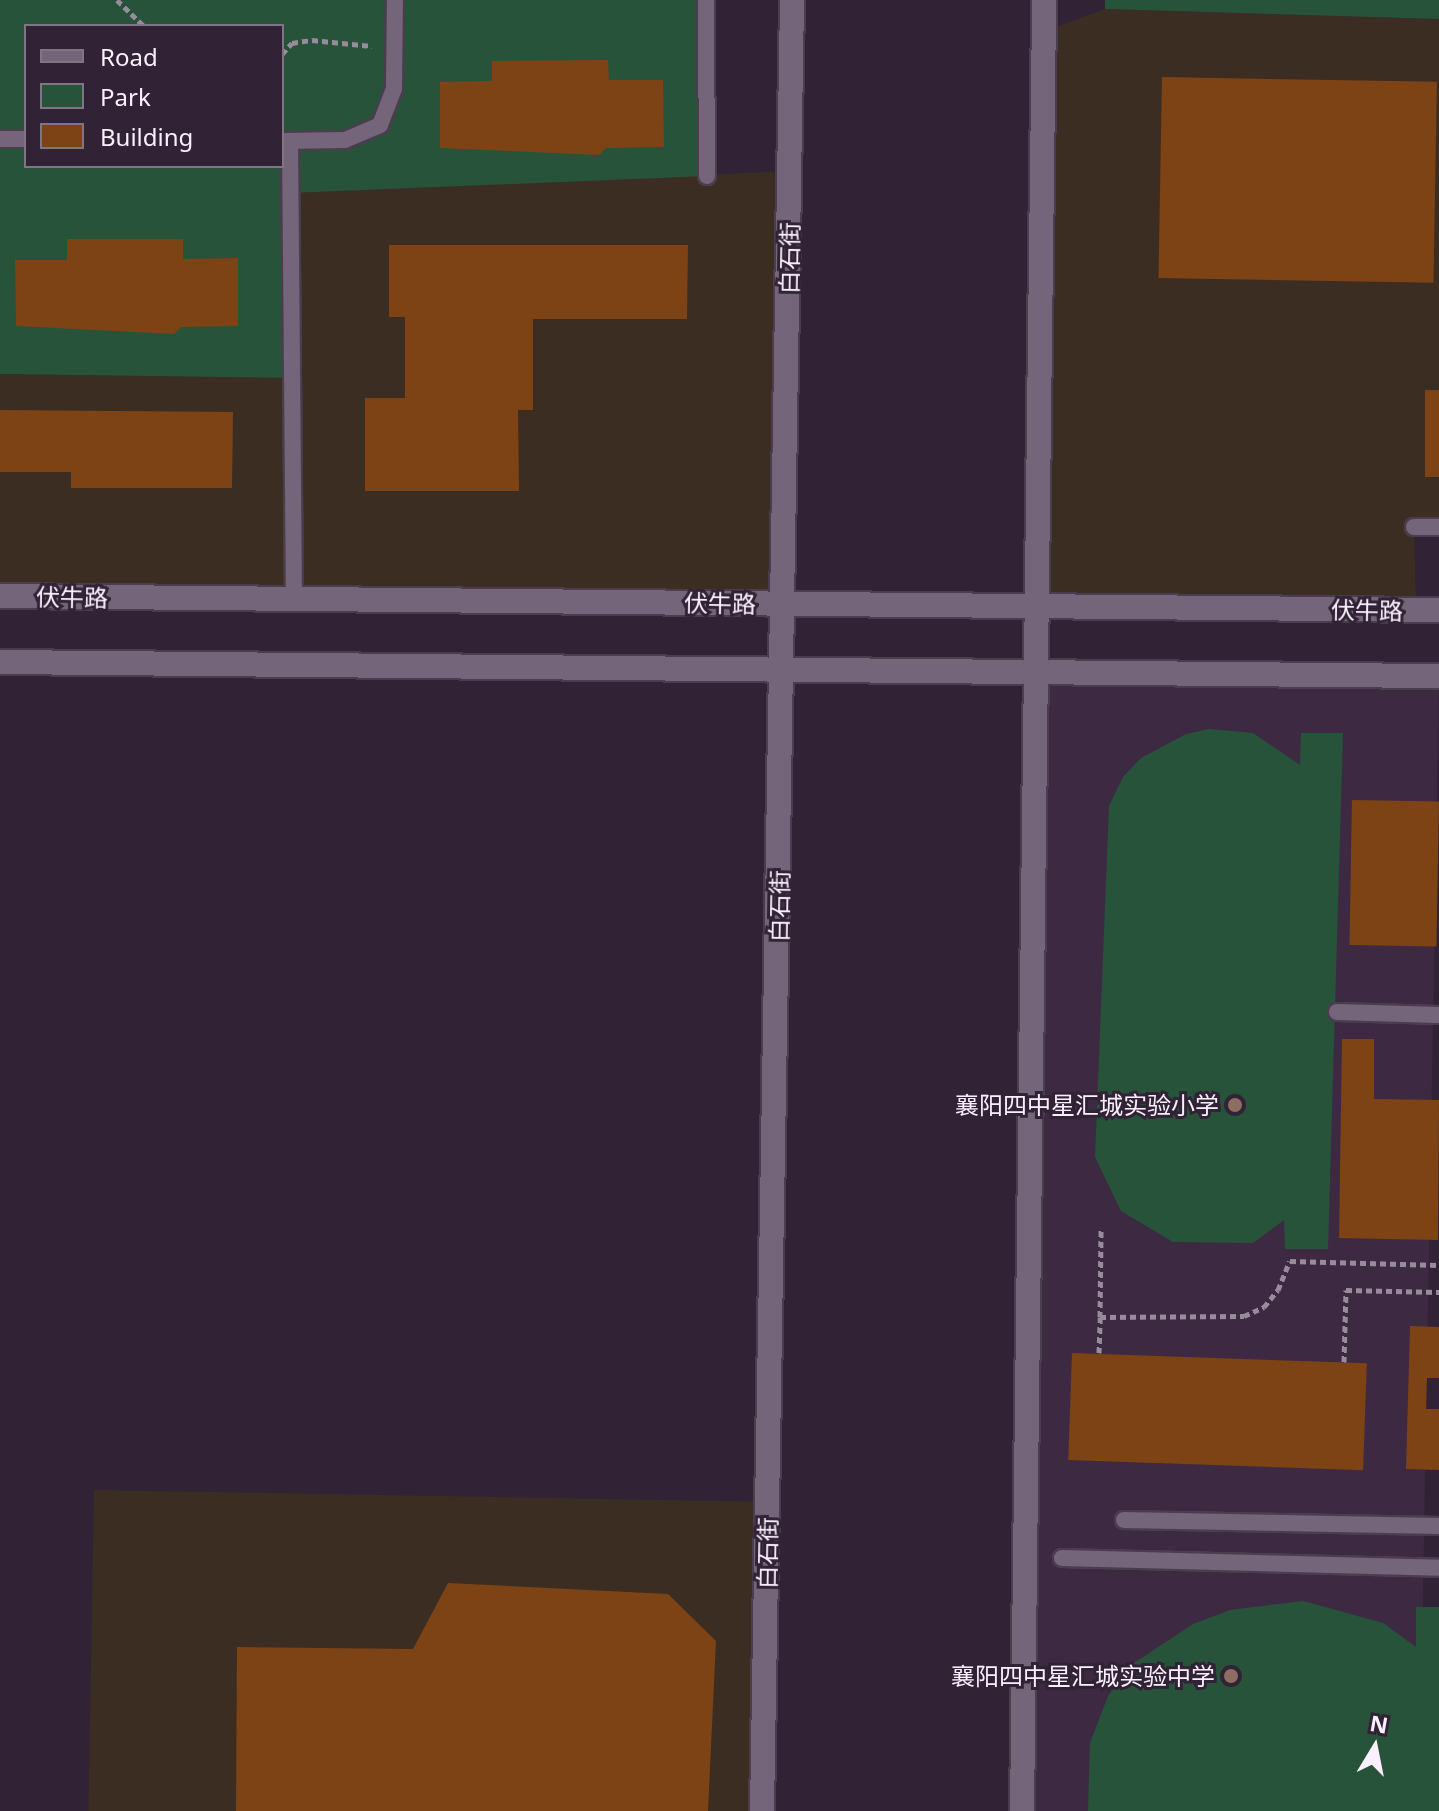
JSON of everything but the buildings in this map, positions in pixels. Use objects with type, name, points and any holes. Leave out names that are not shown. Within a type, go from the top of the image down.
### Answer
[{"type":"street","name":"白石街","points":[[762,1811],[785,604],[792,0]]},
{"type":"street","points":[[1022,1811],[1044,0]]},
{"type":"street","name":"伏牛路","points":[[0,596],[1439,610]]},
{"type":"street","points":[[0,662],[1439,676]]},
{"type":"lane","points":[[294,599],[286,141],[345,140],[380,125],[394,89],[395,0]]},
{"type":"lane","points":[[706,0],[707,176]]},
{"type":"lane","points":[[0,139],[24,139]]},
{"type":"lane","points":[[1414,527],[1439,527]]},
{"type":"lane","points":[[1337,1012],[1439,1015]]},
{"type":"lane","points":[[1124,1520],[1439,1526]]},
{"type":"lane","points":[[1062,1558],[1439,1568]]},
{"type":"path","points":[[117,0],[142,24]]},
{"type":"path","points":[[284,52],[292,43],[312,40],[394,48]]},
{"type":"path","points":[[1099,1353],[1101,1229]]},
{"type":"path","points":[[1100,1317],[1244,1316],[1264,1307],[1290,1261],[1439,1265]]},
{"type":"path","points":[[1344,1362],[1346,1290],[1439,1292]]},
{"type":"shaded area","points":[[1105,9],[1439,19],[1439,527],[1414,528],[1416,610],[1037,606],[1044,32]]},
{"type":"shaded area","points":[[790,171],[785,604],[0,596],[0,374],[292,378],[291,193]]},
{"type":"shaded area","name":"襄阳四中星汇城实验小学","points":[[1036,672],[1439,679],[1419,1811],[1016,1811]]},
{"type":"shaded area","points":[[94,1490],[768,1502],[762,1811],[88,1811]]},
{"type":"green space","points":[[0,0],[706,0],[707,176],[291,193],[293,378],[0,374]]},
{"type":"green space","points":[[1105,0],[1439,0],[1439,19],[1105,9]]},
{"type":"green space","points":[[1209,729],[1253,733],[1300,765],[1301,733],[1343,733],[1328,1249],[1285,1249],[1284,1220],[1253,1243],[1173,1242],[1121,1211],[1095,1157],[1109,806],[1123,777],[1141,758],[1186,734]]},
{"type":"green space","points":[[1303,1601],[1383,1623],[1416,1647],[1416,1607],[1439,1607],[1439,1811],[1088,1811],[1090,1743],[1108,1696],[1134,1663],[1193,1624],[1230,1610]]},
{"type":"place","name":"襄阳四中星汇城实验小学","points":[[1235,1105]]},
{"type":"place","name":"襄阳四中星汇城实验中学","points":[[1231,1676]]}]
